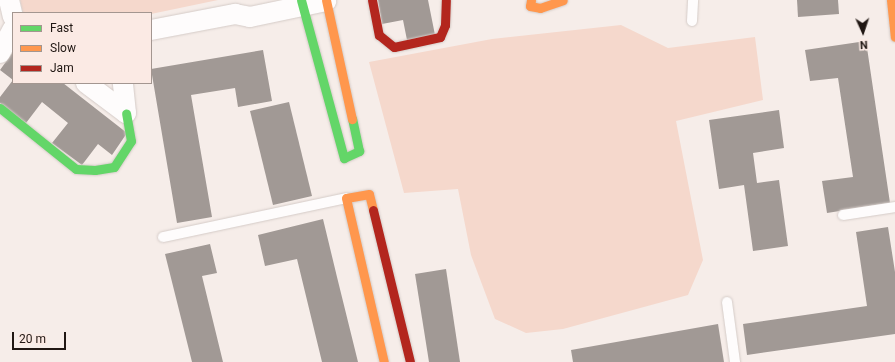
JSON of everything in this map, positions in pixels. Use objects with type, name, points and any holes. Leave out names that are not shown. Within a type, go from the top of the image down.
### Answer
[{"type":"street","points":[[8,0],[12,14]]},
{"type":"street","points":[[235,14],[247,4],[266,0]]},
{"type":"street","points":[[372,0],[378,35],[394,47],[416,46],[440,37],[445,25],[446,0]]},
{"type":"street","points":[[531,3],[540,8],[563,0]]},
{"type":"street","points":[[890,0],[895,36]]},
{"type":"street","points":[[152,30],[235,14],[250,17],[302,4],[326,1],[359,151],[350,158],[344,158],[333,123],[302,4]]},
{"type":"street","points":[[0,53],[12,31]]},
{"type":"street","points":[[87,84],[126,112]]},
{"type":"street","points":[[0,108],[76,168],[95,170],[114,167],[131,141],[123,84]]},
{"type":"street","points":[[384,362],[346,198],[369,194],[410,362]]},
{"type":"lane","points":[[692,21],[693,0]]},
{"type":"lane","points":[[163,236],[346,198]]},
{"type":"lane","points":[[843,215],[895,207]]},
{"type":"lane","points":[[727,302],[735,362]]},
{"type":"shaded area","points":[[20,0],[218,0],[152,14],[152,12],[23,12]]},
{"type":"shaded area","points":[[621,25],[668,48],[755,37],[763,100],[676,121],[703,260],[688,295],[563,329],[526,333],[495,319],[471,255],[458,189],[404,193],[369,62],[492,39]]},
{"type":"building","points":[[378,0],[428,0],[435,35],[407,40],[403,20],[382,24]]},
{"type":"building","points":[[797,0],[838,0],[839,14],[798,17]]},
{"type":"building","points":[[866,41],[890,203],[827,213],[822,181],[853,177],[838,78],[810,81],[805,50]]},
{"type":"building","points":[[263,50],[272,101],[238,107],[235,88],[191,95],[212,217],[177,223],[152,69]]},
{"type":"building","points":[[12,53],[12,79],[0,70]]},
{"type":"building","points":[[12,81],[12,84],[64,84],[127,133],[112,155],[98,144],[82,165],[52,143],[68,123],[42,102],[26,123],[0,103],[0,97]]},
{"type":"building","points":[[289,102],[312,196],[273,205],[250,111]]},
{"type":"building","points":[[779,110],[784,148],[753,153],[757,183],[779,180],[788,246],[753,251],[744,185],[719,189],[709,120]]},
{"type":"building","points":[[323,219],[358,362],[322,362],[297,259],[265,266],[258,235]]},
{"type":"building","points":[[888,227],[895,272],[895,334],[747,355],[743,324],[867,306],[856,232]]},
{"type":"building","points":[[210,244],[217,273],[202,276],[223,362],[192,362],[165,254]]},
{"type":"building","points":[[446,269],[460,362],[429,362],[415,274]]},
{"type":"building","points":[[718,324],[724,362],[573,362],[571,350]]},
{"type":"traffic: fast","points":[[301,0],[344,158],[359,151],[352,119]]},
{"type":"traffic: fast","points":[[0,108],[76,169],[95,170],[114,167],[131,141],[126,113]]},
{"type":"traffic: slow","points":[[326,0],[352,119]]},
{"type":"traffic: slow","points":[[531,0],[530,6],[540,8],[563,0]]},
{"type":"traffic: slow","points":[[891,0],[895,37]]},
{"type":"traffic: slow","points":[[373,210],[369,194],[346,198],[384,362]]},
{"type":"traffic: jam","points":[[372,0],[379,35],[394,47],[440,37],[445,25],[446,0]]},
{"type":"traffic: jam","points":[[373,210],[410,362]]}]
